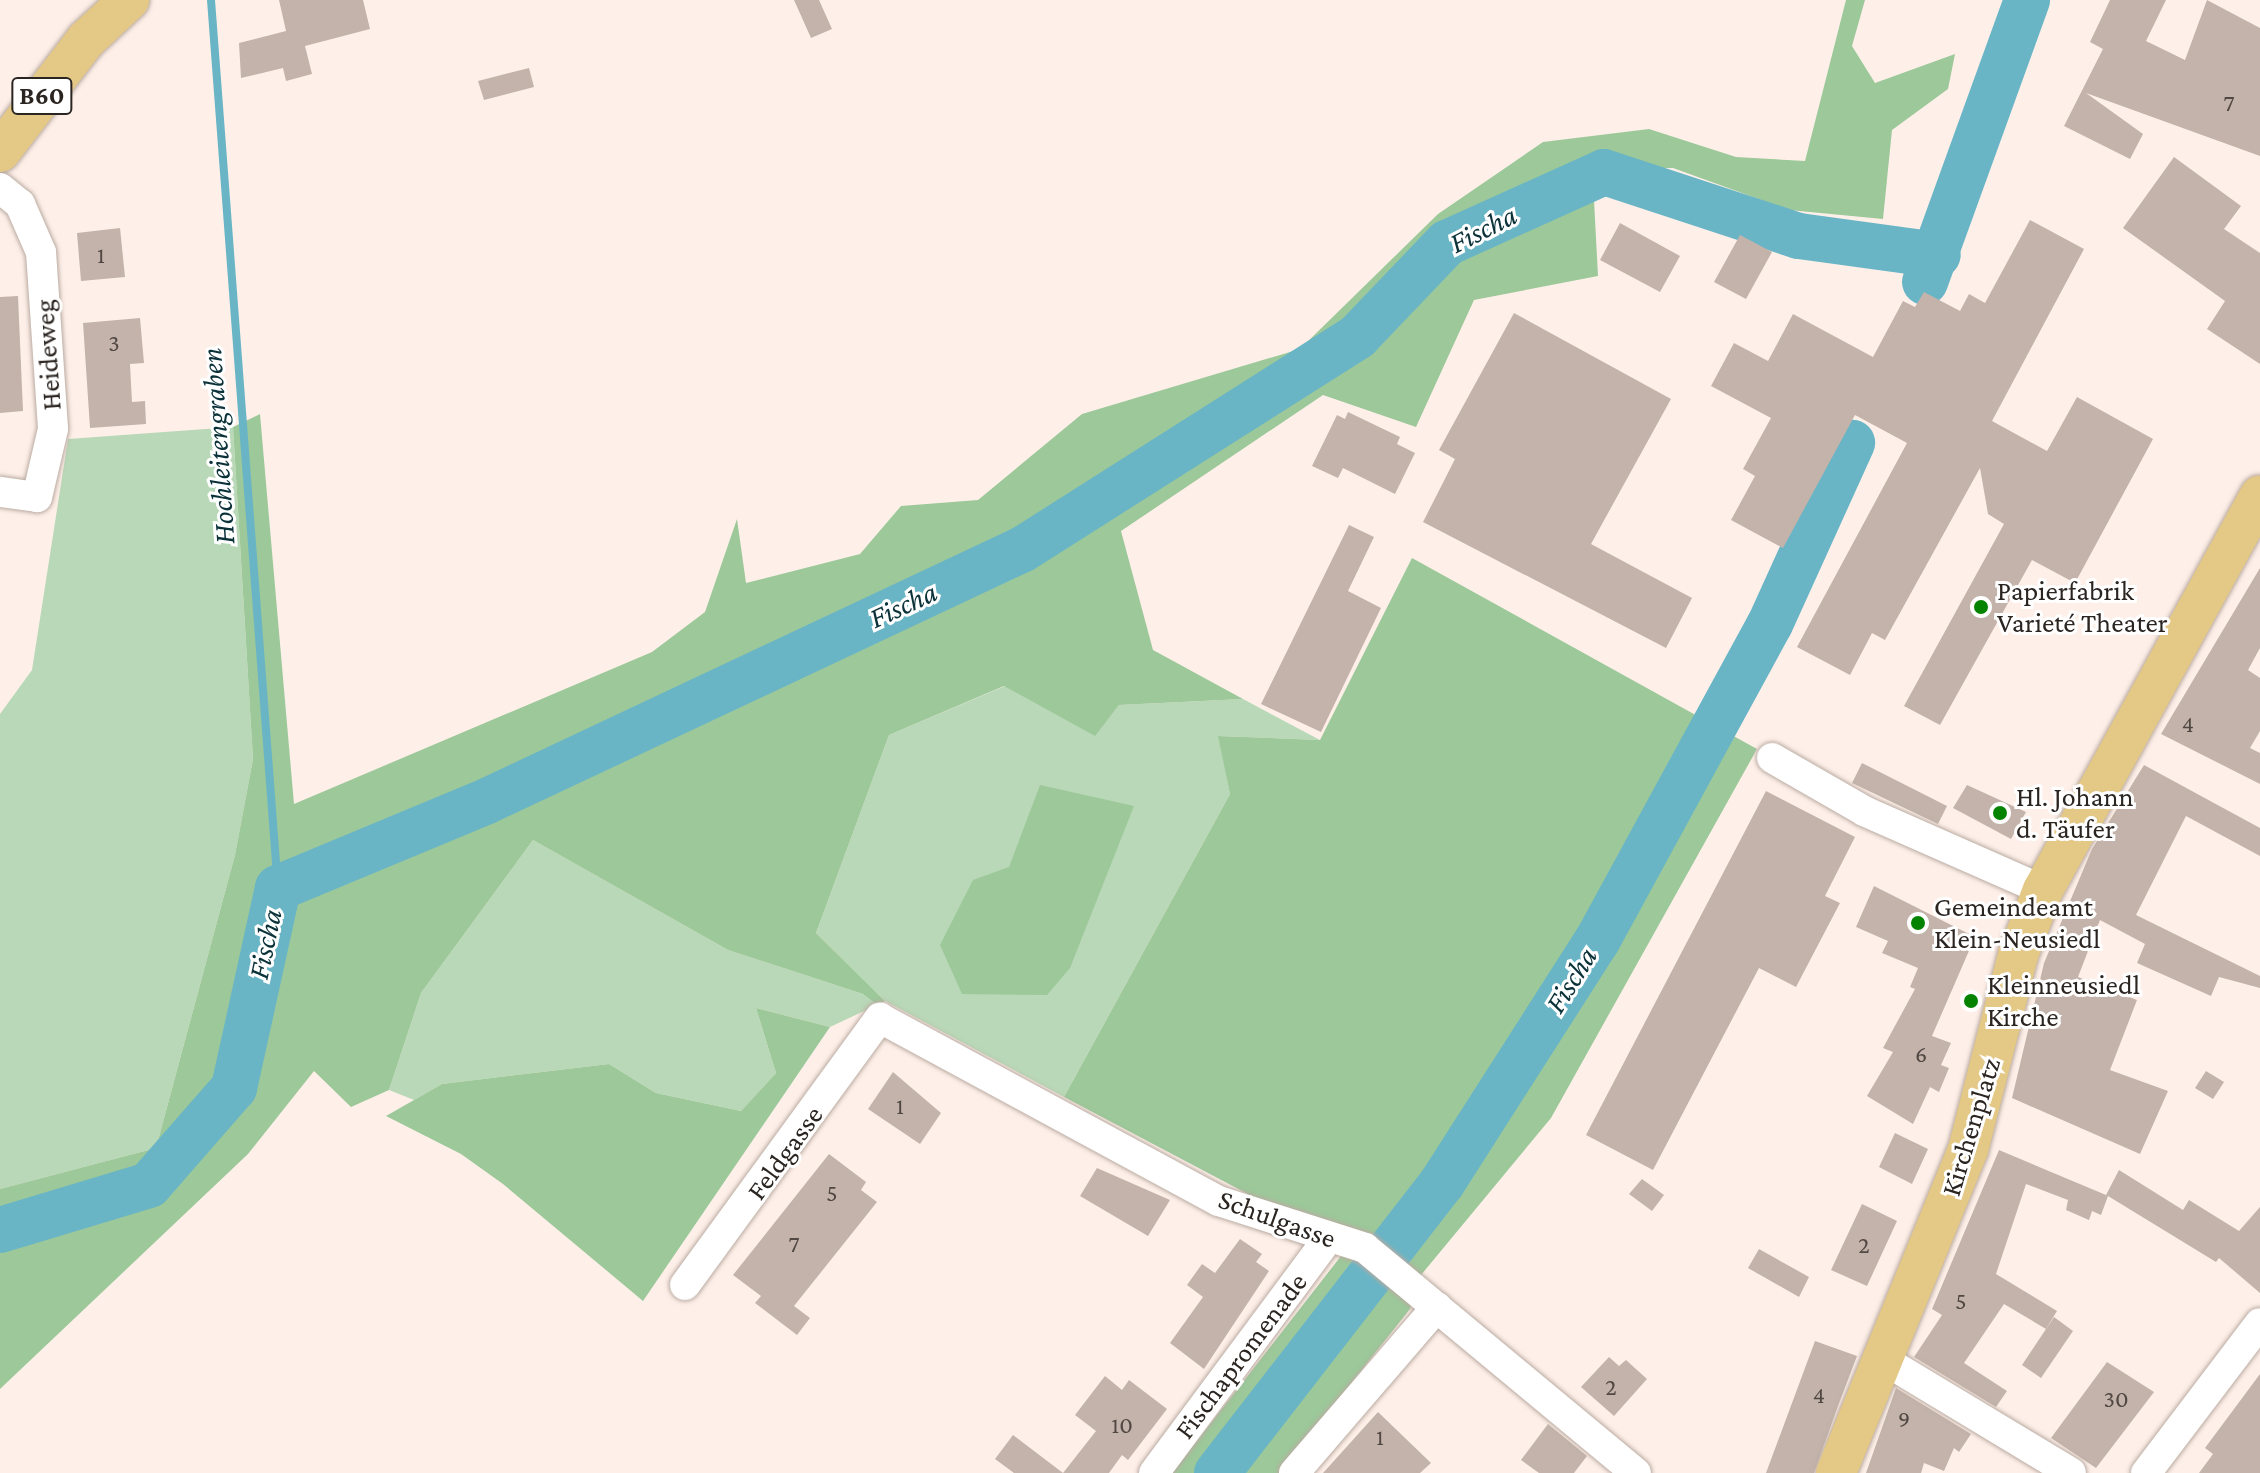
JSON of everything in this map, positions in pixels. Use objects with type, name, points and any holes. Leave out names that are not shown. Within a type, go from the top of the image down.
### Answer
[{"type":"main road","name":"B60","points":[[0,152],[86,40],[129,0]]},
{"type":"main road","name":"Kirchenplatz","points":[[1836,1473],[1879,1357],[1968,1150],[2018,955],[2043,890],[2260,496]]},
{"type":"street","name":"Heideweg","points":[[0,188],[20,204],[41,252],[53,429],[37,497],[0,492]]},
{"type":"street","points":[[1772,758],[1864,811],[2043,890]]},
{"type":"street","name":"Schulgasse","points":[[880,1018],[1219,1201],[1328,1239],[1365,1248],[1636,1473]]},
{"type":"street","name":"Feldgasse","points":[[685,1285],[880,1018]]},
{"type":"street","name":"Fischapromenade","points":[[1154,1473],[1328,1239]]},
{"type":"street","points":[[1294,1473],[1437,1307]]},
{"type":"street","points":[[2146,1473],[2260,1323]]},
{"type":"street","points":[[1879,1357],[2071,1473]]},
{"type":"green space","points":[[1846,0],[1865,0],[1852,46],[1875,83],[1955,54],[1948,89],[1892,130],[1883,219],[1789,210],[1673,168],[1583,168],[1594,200],[1598,276],[1474,300],[1416,427],[1323,395],[1121,531],[1153,650],[1243,699],[1119,705],[1095,736],[1004,686],[889,735],[816,933],[885,1001],[877,1005],[863,994],[728,950],[533,840],[421,993],[389,1090],[351,1107],[314,1071],[248,1154],[0,1389],[0,1189],[156,1148],[235,855],[253,759],[233,427],[260,414],[294,804],[652,652],[705,612],[737,519],[746,583],[860,554],[901,506],[978,500],[1082,414],[1300,349],[1438,214],[1543,142],[1649,129],[1736,157],[1805,161]]},
{"type":"green space","points":[[233,427],[253,759],[235,855],[156,1148],[0,1189],[0,714],[32,670],[68,439]]},
{"type":"green space","points":[[1412,558],[1757,749],[1551,1118],[1421,1275],[1410,1309],[1280,1473],[1172,1473],[1348,1247],[1064,1097],[1230,794],[1218,736],[1320,740]]},
{"type":"green space","points":[[1005,686],[1095,735],[1119,705],[1243,699],[1320,740],[1219,736],[1230,794],[1064,1097],[885,1001],[816,933],[889,735]]},
{"type":"green space","points":[[1040,785],[1134,806],[1070,968],[1047,995],[962,994],[940,945],[973,880],[1009,867]]},
{"type":"green space","points":[[533,840],[728,950],[863,994],[877,1005],[830,1027],[756,1008],[776,1073],[741,1111],[656,1093],[609,1064],[442,1084],[414,1100],[389,1090],[421,993]]},
{"type":"green space","points":[[756,1008],[830,1027],[643,1301],[503,1184],[461,1154],[386,1116],[442,1084],[609,1064],[656,1093],[741,1111],[776,1073]]},
{"type":"building","points":[[279,0],[363,0],[370,29],[305,46],[312,74],[286,81],[283,68],[241,78],[239,43],[286,31]]},
{"type":"building","points":[[794,0],[819,0],[832,29],[811,38]]},
{"type":"building","points":[[2110,0],[2166,0],[2146,41],[2185,60],[2207,0],[2260,28],[2260,156],[2086,93],[2143,134],[2130,159],[2064,126],[2103,49],[2090,42]]},
{"type":"building","points":[[529,68],[534,87],[484,100],[478,81]]},
{"type":"building","points":[[2174,157],[2241,206],[2224,229],[2260,253],[2260,364],[2207,329],[2225,301],[2123,228]]},
{"type":"building","points":[[2030,220],[2084,249],[1992,421],[2047,451],[2077,397],[2153,439],[2075,583],[2032,560],[1940,725],[1904,706],[2004,524],[1988,514],[1980,468],[1885,640],[1872,633],[1850,675],[1797,647],[1907,443],[1855,415],[1783,548],[1731,520],[1755,476],[1743,469],[1771,418],[1711,386],[1734,343],[1768,361],[1793,314],[1873,357],[1903,301],[1915,307],[1924,292],[1960,311],[1969,294],[1985,303]]},
{"type":"building","points":[[1620,223],[1680,256],[1660,292],[1600,260]]},
{"type":"building","points":[[120,228],[125,277],[81,281],[77,233]]},
{"type":"building","points":[[1740,235],[1772,252],[1746,299],[1714,282]]},
{"type":"building","points":[[18,296],[23,411],[0,413],[0,297]]},
{"type":"building","points":[[1514,313],[1671,399],[1591,544],[1692,598],[1666,648],[1423,522],[1455,459],[1439,450]]},
{"type":"building","points":[[140,318],[144,363],[130,364],[132,402],[145,401],[146,424],[90,428],[83,323]]},
{"type":"building","points":[[1348,412],[1400,437],[1397,444],[1415,453],[1395,494],[1343,468],[1338,478],[1312,466],[1337,415],[1345,419]]},
{"type":"building","points":[[1349,525],[1374,537],[1348,591],[1381,608],[1321,732],[1261,704]]},
{"type":"building","points":[[2260,568],[2260,648],[2248,670],[2260,678],[2260,731],[2250,748],[2260,753],[2260,784],[2161,734]]},
{"type":"building","points":[[1862,763],[1947,806],[1938,824],[1852,783]]},
{"type":"building","points":[[2144,765],[2260,828],[2260,856],[2186,816],[2136,915],[2260,976],[2260,988],[2219,977],[2211,996],[2137,963],[2145,944],[2100,920],[2078,977],[2137,1000],[2110,1070],[2168,1091],[2140,1154],[2012,1098],[2044,963],[2092,849]]},
{"type":"building","name":"Hl. Johann d. Täufer","points":[[1967,785],[2026,812],[2011,839],[1953,808]]},
{"type":"building","points":[[1766,791],[1855,837],[1825,896],[1840,903],[1796,987],[1759,968],[1653,1170],[1586,1135]]},
{"type":"building","points":[[1874,886],[1975,937],[1932,1036],[1951,1043],[1941,1065],[1949,1068],[1939,1092],[1930,1087],[1913,1124],[1867,1096],[1893,1052],[1883,1048],[1915,989],[1910,987],[1918,968],[1882,953],[1888,941],[1856,927]]},
{"type":"building","points":[[2206,1071],[2224,1082],[2213,1099],[2195,1088]]},
{"type":"building","points":[[893,1072],[941,1113],[920,1144],[868,1109]]},
{"type":"building","points":[[1895,1133],[1928,1149],[1912,1184],[1879,1167]]},
{"type":"building","points":[[1999,1150],[2106,1195],[2119,1170],[2183,1210],[2189,1200],[2239,1231],[2260,1207],[2260,1293],[2219,1258],[2216,1262],[2108,1196],[2101,1215],[2092,1211],[2089,1220],[2066,1210],[2068,1200],[2026,1184],[1996,1274],[2057,1311],[2046,1329],[2004,1304],[1964,1363],[2007,1391],[1996,1407],[1914,1357],[1942,1315],[1932,1309]]},
{"type":"building","points":[[829,1154],[866,1182],[861,1190],[877,1202],[794,1306],[810,1318],[797,1335],[755,1303],[761,1296],[733,1275]]},
{"type":"building","points":[[1097,1168],[1170,1200],[1148,1236],[1080,1196]]},
{"type":"building","points":[[1642,1179],[1664,1195],[1652,1211],[1629,1194]]},
{"type":"building","points":[[1862,1204],[1897,1221],[1867,1286],[1831,1270]]},
{"type":"building","points":[[1240,1239],[1262,1254],[1256,1262],[1269,1271],[1204,1369],[1170,1343],[1203,1297],[1187,1285],[1202,1264],[1215,1273]]},
{"type":"building","points":[[1759,1249],[1809,1277],[1799,1297],[1748,1268]]},
{"type":"building","points":[[2054,1317],[2073,1331],[2041,1378],[2022,1365]]},
{"type":"building","points":[[1815,1341],[1857,1356],[1814,1473],[1766,1473]]},
{"type":"building","points":[[1609,1357],[1619,1366],[1626,1360],[1647,1379],[1614,1416],[1581,1387]]},
{"type":"building","points":[[2107,1362],[2154,1392],[2096,1468],[2051,1438]]},
{"type":"building","points":[[2260,1374],[2260,1473],[2199,1473],[2213,1454],[2205,1448]]},
{"type":"building","points":[[1105,1376],[1122,1390],[1129,1380],[1167,1409],[1128,1460],[1122,1455],[1109,1473],[1063,1473],[1096,1431],[1075,1415]]},
{"type":"building","points":[[1896,1388],[1971,1434],[1959,1452],[1954,1448],[1944,1471],[1924,1463],[1921,1473],[1866,1473]]},
{"type":"building","points":[[1378,1412],[1431,1463],[1420,1473],[1323,1473]]},
{"type":"building","points":[[1548,1424],[1587,1456],[1574,1473],[1539,1473],[1521,1460]]},
{"type":"building","points":[[1013,1435],[1063,1473],[1014,1473],[995,1459]]},
{"type":"waterway","name":"Hochleitengraben","points":[[211,0],[278,888]]},
{"type":"waterway","name":"Fischa","points":[[1925,282],[2027,0]]},
{"type":"waterway","name":"Fischa","points":[[0,1230],[149,1185],[234,1088],[278,888],[487,801],[1023,549],[1358,336],[1447,243],[1604,172],[1799,236],[1938,255]]},
{"type":"waterway","name":"Fischa","points":[[1217,1473],[1442,1183],[1597,941],[1770,624],[1852,443]]},
{"type":"place","name":"Papierfabrik Varieté Theater","points":[[1981,607]]},
{"type":"place","name":"Hl. Johann d. Täufer","points":[[2000,813]]},
{"type":"place","name":"Gemeindeamt Klein-Neusiedl","points":[[1918,923]]},
{"type":"place","name":"Kleinneusiedl Kirche","points":[[1971,1001]]}]
